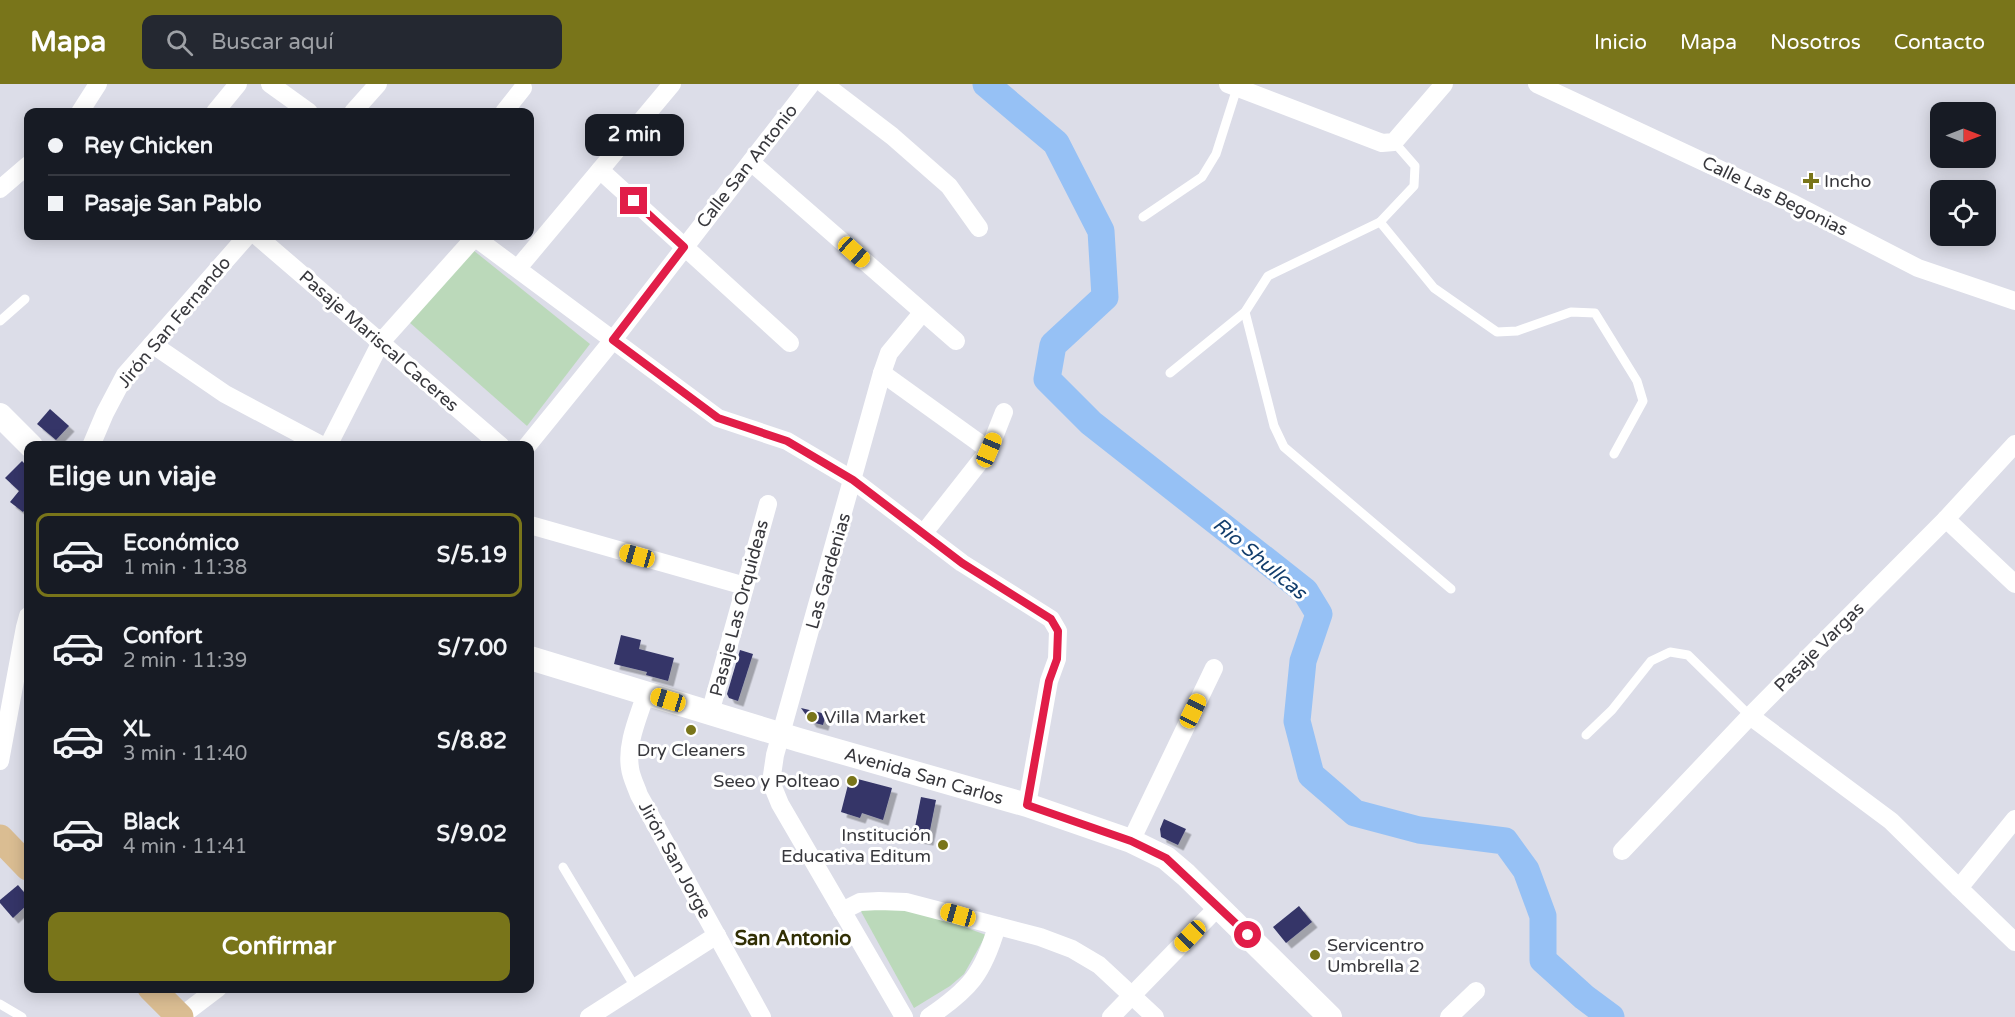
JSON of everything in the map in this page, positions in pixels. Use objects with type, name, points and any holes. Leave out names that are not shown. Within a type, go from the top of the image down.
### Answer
[{"type":"main road","points":[[0,415],[26,441]]},
{"type":"main road","name":"Avenida San Carlos","points":[[534,659],[942,783],[1027,805],[1131,841],[1166,858],[1219,906],[1330,1017]]},
{"type":"main road","points":[[0,838],[24,863]]},
{"type":"main road","points":[[156,993],[180,1017]]},
{"type":"street","points":[[83,108],[98,84]]},
{"type":"street","points":[[218,108],[238,84]]},
{"type":"street","points":[[270,84],[303,108]]},
{"type":"street","points":[[357,108],[378,84]]},
{"type":"street","points":[[518,268],[672,84]]},
{"type":"street","name":"Calle San Antonio","points":[[531,441],[613,340],[811,84]]},
{"type":"street","points":[[824,84],[892,136],[949,186],[979,228]]},
{"type":"street","points":[[1233,86],[1388,142],[1444,84]]},
{"type":"street","name":"Calle Las Begonias","points":[[1537,84],[1794,204],[1918,268],[2015,301]]},
{"type":"street","points":[[507,108],[523,88]]},
{"type":"street","points":[[751,162],[956,341]]},
{"type":"street","points":[[0,189],[24,168]]},
{"type":"street","points":[[600,170],[790,343]]},
{"type":"street","name":"Jirón San Fernando","points":[[93,441],[125,375],[243,240]]},
{"type":"street","name":"Pasaje Mariscal Caceres","points":[[262,240],[495,441]]},
{"type":"street","points":[[328,441],[381,342],[470,240]]},
{"type":"street","points":[[480,240],[718,418],[787,441],[853,480],[962,563],[1051,619],[1058,631],[1059,644],[1057,659],[1049,681],[1027,805]]},
{"type":"street","name":"Las Gardenias","points":[[904,1017],[780,804],[771,782],[772,768],[781,734],[882,373],[889,353],[922,313]]},
{"type":"street","points":[[152,344],[225,394],[315,441]]},
{"type":"street","points":[[882,373],[989,450]]},
{"type":"street","points":[[923,534],[989,450],[1004,412]]},
{"type":"street","name":"Pasaje Vargas","points":[[1622,851],[1750,716],[1946,519],[2015,444]]},
{"type":"street","name":"Pasaje Las Orquideas","points":[[710,713],[768,504]]},
{"type":"street","points":[[1946,519],[2015,584]]},
{"type":"street","points":[[534,526],[745,586]]},
{"type":"street","points":[[0,761],[24,632]]},
{"type":"street","points":[[1131,841],[1214,668]]},
{"type":"street","name":"Jirón San Jorge","points":[[646,693],[630,750],[633,780],[639,795],[762,1017]]},
{"type":"street","points":[[1750,716],[1891,821],[2015,942]]},
{"type":"street","points":[[1959,888],[2015,819]]},
{"type":"street","points":[[842,911],[860,902],[906,902],[1040,936],[1080,953],[1104,969],[1155,1017]]},
{"type":"street","points":[[1111,1017],[1219,906]]},
{"type":"street","points":[[929,1017],[964,991],[978,974],[989,954],[997,926]]},
{"type":"street","points":[[589,1017],[717,934]]},
{"type":"street","points":[[1449,1017],[1476,991]]},
{"type":"street","points":[[180,1017],[211,993]]},
{"type":"lane","points":[[1143,217],[1202,177],[1216,154],[1233,86]]},
{"type":"lane","points":[[1170,373],[1245,312],[1268,276],[1380,222],[1414,186],[1415,166],[1388,142]]},
{"type":"lane","points":[[1380,222],[1434,288],[1497,332],[1517,331],[1571,312],[1595,313],[1638,381],[1643,401],[1614,454]]},
{"type":"lane","points":[[0,321],[25,299]]},
{"type":"lane","points":[[1245,312],[1274,426],[1284,447],[1451,589]]},
{"type":"lane","points":[[1586,735],[1612,710],[1651,661],[1670,652],[1688,655],[1750,716]]},
{"type":"lane","points":[[563,867],[635,987]]},
{"type":"lane","points":[[0,1004],[22,1017]]},
{"type":"green space","points":[[473,250],[590,344],[527,426],[409,322]]},
{"type":"green space","points":[[858,906],[924,912],[986,935],[964,974],[950,986],[914,1008]]},
{"type":"building","points":[[50,409],[69,426],[56,440],[37,424]]},
{"type":"building","points":[[22,461],[24,463],[23,512],[10,502],[19,491],[5,478]]},
{"type":"building","points":[[621,635],[641,640],[639,649],[674,658],[668,681],[646,675],[647,672],[614,664]]},
{"type":"building","points":[[740,650],[753,654],[738,701],[729,698],[727,694]]},
{"type":"building","points":[[801,708],[826,714],[823,725],[811,722]]},
{"type":"building","points":[[850,777],[892,788],[883,820],[862,813],[860,818],[841,812]]},
{"type":"building","points":[[921,797],[936,800],[928,840],[913,837]]},
{"type":"building","points":[[1164,819],[1186,829],[1178,845],[1161,837],[1160,829]]},
{"type":"building","points":[[18,885],[24,892],[24,908],[13,918],[0,900]]},
{"type":"building","points":[[1299,906],[1312,922],[1286,943],[1273,927]]},
{"type":"waterway","name":"Rio Shullcas","points":[[986,84],[1056,143],[1101,231],[1105,297],[1053,345],[1047,379],[1091,423],[1305,591],[1319,614],[1303,661],[1297,721],[1311,775],[1355,813],[1419,830],[1505,841],[1526,870],[1543,916],[1543,960],[1584,997],[1611,1017]]},
{"type":"place","name":"Incho","points":[[1811,181]]},
{"type":"place","name":"Villa Market","points":[[812,717]]},
{"type":"place","name":"Dry Cleaners","points":[[691,730]]},
{"type":"place","name":"Seeo y Polteao","points":[[852,781]]},
{"type":"place","name":"Institución Educativa Editum","points":[[943,845]]},
{"type":"place","name":"Servicentro Umbrella 2","points":[[1315,955]]},
{"type":"district","name":"San Antonio","points":[[793,938]]},
{"type":"route","points":[[634,201],[684,247],[613,340],[718,418],[787,441],[853,480],[962,563],[1051,619],[1058,631],[1059,644],[1057,659],[1049,681],[1027,805],[1131,841],[1166,858],[1248,935]]}]
